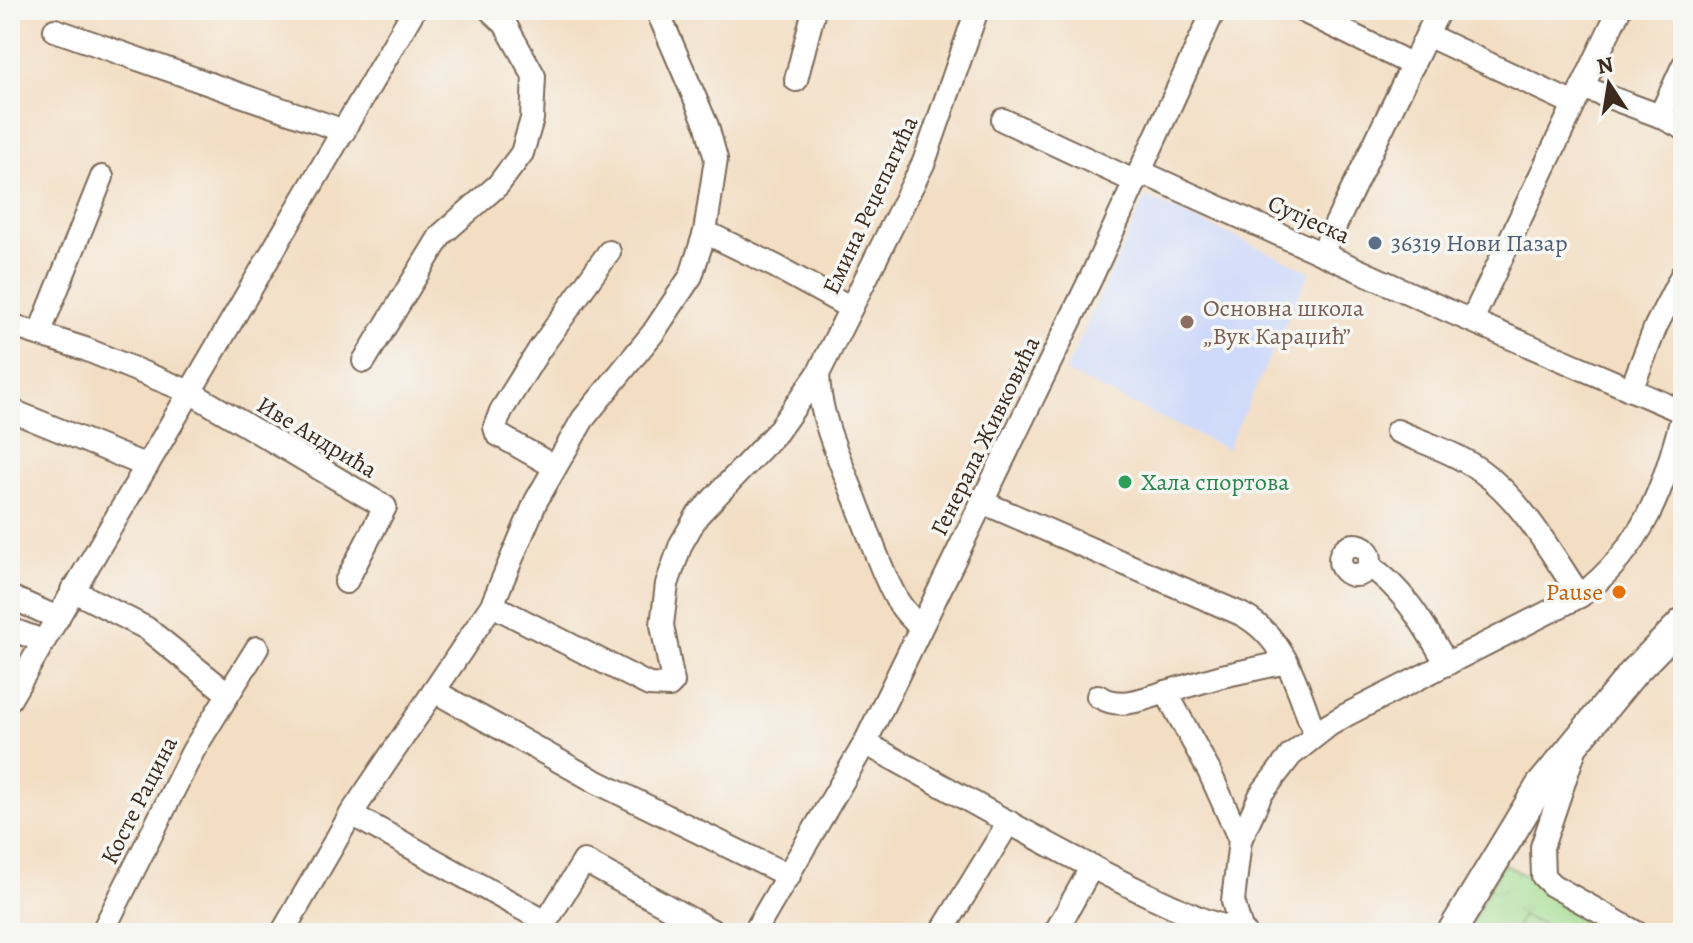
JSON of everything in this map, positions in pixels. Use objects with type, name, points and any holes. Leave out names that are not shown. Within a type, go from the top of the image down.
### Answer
[{"type":"main road","points":[[1451,933],[1526,807],[1579,736],[1633,673],[1680,631]]},
{"type":"street","points":[[13,688],[58,618],[414,10]]},
{"type":"street","points":[[364,361],[441,235],[498,185],[522,153],[532,119],[534,76],[505,24],[490,10]]},
{"type":"street","points":[[282,933],[351,814],[492,605],[536,501],[583,419],[653,333],[685,286],[705,232],[715,174],[714,148],[657,10]]},
{"type":"street","points":[[796,80],[814,10]]},
{"type":"street","name":"Емина Реџепагића","points":[[492,605],[649,685],[669,686],[673,682],[662,625],[667,584],[681,544],[697,516],[777,432],[818,374],[924,162],[977,10]]},
{"type":"street","name":"Генерала Живковића","points":[[754,933],[865,743],[1138,177],[1214,10]]},
{"type":"street","points":[[1301,10],[1413,65]]},
{"type":"street","points":[[1322,253],[1439,10]]},
{"type":"street","points":[[1472,320],[1619,10]]},
{"type":"street","points":[[55,30],[344,131]]},
{"type":"street","points":[[1427,35],[1578,96],[1661,114],[1683,128]]},
{"type":"street","points":[[1661,114],[1683,66]]},
{"type":"street","name":"Сутјеска","points":[[1003,120],[1322,253],[1683,413],[1667,472],[1642,529],[1616,564],[1580,596],[1346,715],[1291,755],[1270,780],[1252,810],[1240,840],[1233,901],[1243,932]]},
{"type":"street","points":[[39,334],[102,177]]},
{"type":"street","points":[[705,232],[851,308]]},
{"type":"street","points":[[555,467],[503,439],[497,434],[497,419],[539,350],[609,252]]},
{"type":"street","points":[[1631,390],[1656,326],[1683,273]]},
{"type":"street","name":"Иве Андрића","points":[[10,325],[85,349],[190,392],[385,507],[346,582]]},
{"type":"street","points":[[818,374],[833,440],[887,579],[911,619],[921,627]]},
{"type":"street","points":[[10,410],[147,466]]},
{"type":"street","points":[[1397,431],[1472,465],[1488,477],[1523,515],[1580,596]]},
{"type":"street","points":[[982,502],[1241,614],[1266,632],[1287,662],[1315,735]]},
{"type":"street","points":[[1369,566],[1387,579],[1410,607],[1447,664]]},
{"type":"street","points":[[72,590],[146,628],[227,693]]},
{"type":"street","points":[[10,597],[58,618]]},
{"type":"street","points":[[10,629],[43,641]]},
{"type":"street","name":"Косте Рацина","points":[[102,933],[158,816],[227,693],[257,648]]},
{"type":"street","points":[[1098,696],[1114,704],[1122,704],[1222,676],[1287,662]]},
{"type":"street","points":[[434,691],[595,781],[789,876]]},
{"type":"street","points":[[1166,692],[1209,771],[1240,840]]},
{"type":"street","points":[[1579,736],[1542,847],[1543,876],[1552,885],[1637,933]]},
{"type":"street","points":[[865,743],[1092,866],[1201,919],[1243,932]]},
{"type":"street","points":[[351,814],[546,922],[584,861],[716,933]]},
{"type":"street","points":[[941,933],[1009,822]]},
{"type":"street","points":[[1055,933],[1092,866]]},
{"type":"shaded area","name":"Основна школа „Вук Караџић”","points":[[1146,197],[1310,271],[1227,449],[1065,372]]},
{"type":"green space","points":[[1503,863],[1628,933],[1465,933]]},
{"type":"green space","points":[[1521,916],[1565,933],[1514,933]]},
{"type":"place","name":"36319 Нови Пазар","points":[[1375,243]]},
{"type":"place","name":"Основна школа „Вук Караџић”","points":[[1187,322]]},
{"type":"place","name":"Хала спортова","points":[[1125,482]]},
{"type":"place","name":"Pause","points":[[1619,592]]}]
